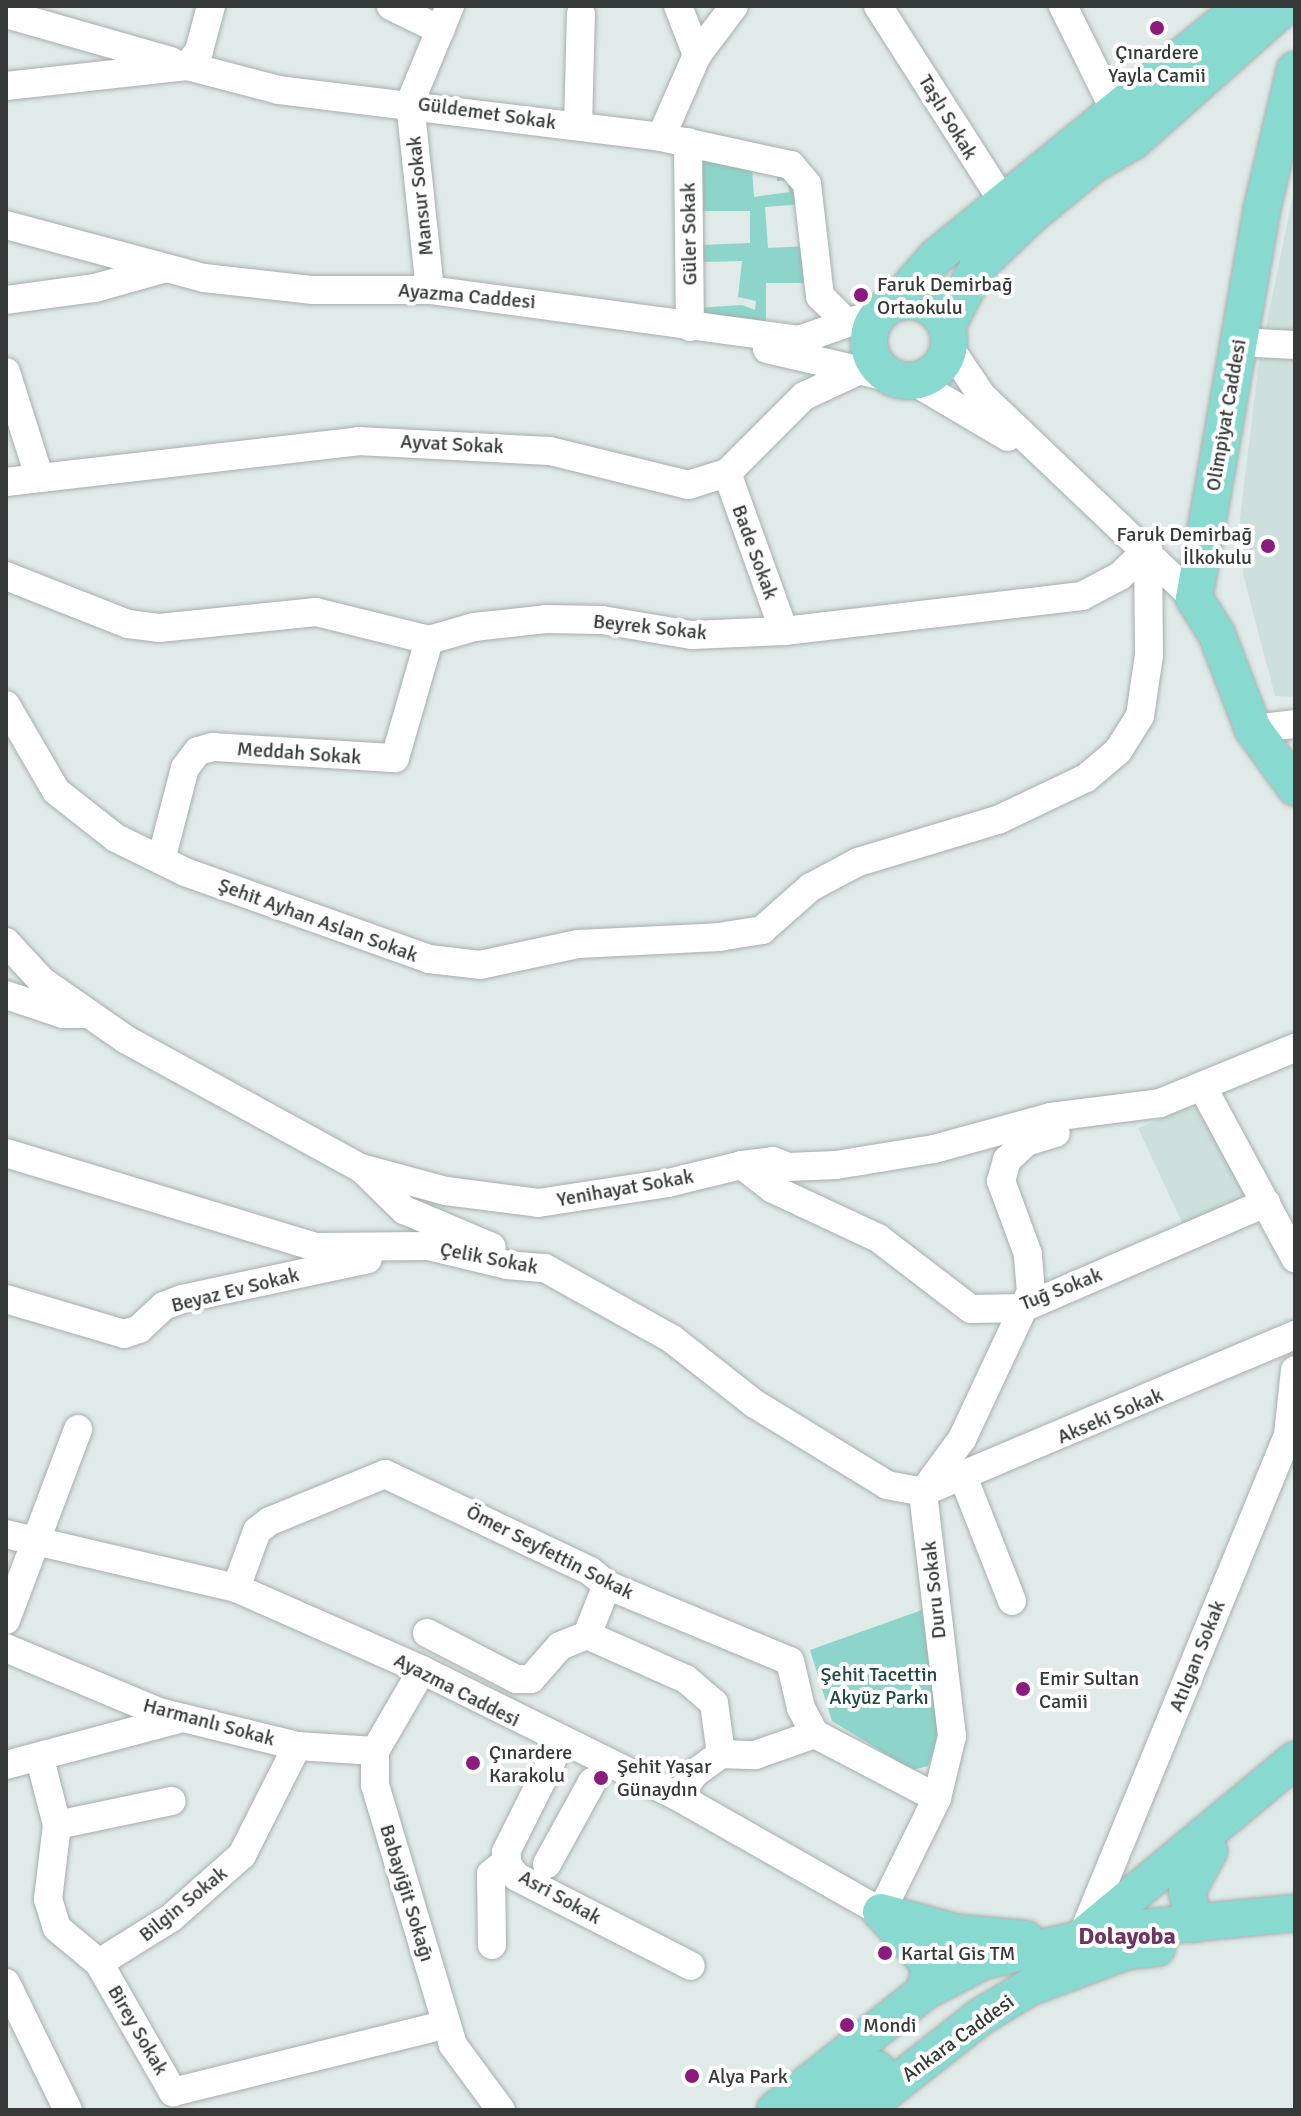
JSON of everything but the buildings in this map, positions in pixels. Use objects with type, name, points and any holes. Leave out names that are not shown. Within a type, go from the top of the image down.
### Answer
[{"type":"main road","points":[[1123,127],[1244,6]]},
{"type":"main road","points":[[1011,216],[978,266],[932,374],[903,380],[882,371],[869,349],[868,336],[874,312],[936,257],[1011,216],[1123,127],[1285,6]]},
{"type":"main road","name":"Olimpiyat Caddesi","points":[[1194,598],[1262,209],[1295,70]]},
{"type":"main road","points":[[874,312],[929,305],[948,336]]},
{"type":"main road","points":[[1194,598],[1217,635],[1253,729],[1295,787]]},
{"type":"main road","points":[[881,1912],[980,1937],[1081,1938],[1295,1760]]},
{"type":"main road","points":[[1194,1924],[1187,1891],[1209,1851],[1252,1796]]},
{"type":"main road","points":[[825,2110],[988,1982],[1122,1930],[1209,1851]]},
{"type":"main road","points":[[881,1912],[988,1982]]},
{"type":"main road","points":[[881,1912],[930,1965],[925,1991]]},
{"type":"main road","name":"Ankara Caddesi","points":[[988,1982],[1081,1938],[1122,1930],[1295,1913]]},
{"type":"main road","name":"Ankara Caddesi","points":[[775,2110],[925,1991],[988,1982],[1127,1951],[1295,1935]]},
{"type":"main road","name":"Ankara Caddesi","points":[[862,2110],[980,2017],[988,1982]]},
{"type":"street","points":[[391,6],[445,18],[410,103]]},
{"type":"street","points":[[678,6],[697,55]]},
{"type":"street","points":[[674,139],[697,55],[734,6]]},
{"type":"street","name":"Taşlı Sokak","points":[[878,6],[1011,216]]},
{"type":"street","points":[[1063,6],[1123,127]]},
{"type":"street","points":[[6,14],[187,66],[199,51],[211,7]]},
{"type":"street","points":[[578,126],[581,14]]},
{"type":"street","name":"Güldemet Sokak","points":[[6,86],[187,66],[279,90],[410,103],[674,139],[791,165],[807,184],[820,296],[874,312]]},
{"type":"street","name":"Mansur Sokak","points":[[410,103],[430,290]]},
{"type":"street","name":"Güler Sokak","points":[[674,139],[690,327]]},
{"type":"street","name":"Ayazma Caddesi","points":[[6,225],[165,269],[313,290],[430,290],[799,340],[874,312]]},
{"type":"street","points":[[6,300],[95,288],[165,269]]},
{"type":"street","points":[[690,327],[856,372],[903,380],[1043,458]]},
{"type":"street","points":[[948,336],[982,396],[1043,458],[1148,549],[1194,598]]},
{"type":"street","points":[[1239,342],[1295,345]]},
{"type":"street","points":[[6,372],[39,476]]},
{"type":"street","name":"Ayvat Sokak","points":[[6,482],[358,441],[550,451],[688,485],[727,473],[804,396],[856,372]]},
{"type":"street","name":"Bade Sokak","points":[[727,473],[784,631]]},
{"type":"street","name":"Beyrek Sokak","points":[[429,640],[474,627],[546,619],[602,620],[692,635],[784,631],[1082,596],[1120,576],[1148,549]]},
{"type":"street","name":"Şehit Ayhan Aslan Sokak","points":[[6,705],[56,791],[116,838],[161,860],[354,934],[429,959],[480,965],[578,944],[719,937],[762,930],[811,887],[858,862],[1000,819],[1086,778],[1118,751],[1140,716],[1143,701],[1149,655],[1148,549]]},
{"type":"street","points":[[6,576],[128,624],[174,627],[316,612],[429,640]]},
{"type":"street","name":"Meddah Sokak","points":[[161,860],[185,768],[198,751],[213,747],[395,758],[429,640]]},
{"type":"street","points":[[1253,729],[1295,724]]},
{"type":"street","name":"Yenihayat Sokak","points":[[6,942],[42,981],[90,1015],[361,1168],[446,1191],[538,1203],[668,1183],[742,1165],[836,1165],[934,1149],[1051,1117],[1160,1103],[1295,1048]]},
{"type":"street","points":[[6,995],[63,1014],[90,1015]]},
{"type":"street","points":[[1202,1086],[1295,1258]]},
{"type":"street","points":[[923,1492],[962,1439],[1031,1292],[1028,1254],[1001,1181],[1007,1160],[1026,1142],[1160,1103]]},
{"type":"street","name":"Çelik Sokak","points":[[6,1153],[316,1247],[428,1246],[507,1265],[545,1268],[672,1339],[755,1404],[887,1485],[923,1492]]},
{"type":"street","name":"Tuğ Sokak","points":[[742,1165],[773,1189],[878,1238],[971,1309],[1023,1308],[1266,1203]]},
{"type":"street","points":[[361,1168],[404,1210],[545,1268]]},
{"type":"street","name":"Beyaz Ev Sokak","points":[[6,1299],[124,1334],[139,1329],[164,1306],[182,1299],[428,1246]]},
{"type":"street","name":"Akseki Sokak","points":[[923,1492],[964,1479],[1295,1335]]},
{"type":"street","name":"Atılgan Sokak","points":[[1081,1938],[1288,1435],[1295,1370]]},
{"type":"street","points":[[6,1620],[78,1429]]},
{"type":"street","name":"Ömer Seyfettin Sokak","points":[[236,1588],[257,1531],[270,1521],[385,1474],[590,1571],[607,1585],[790,1661],[801,1708],[815,1734]]},
{"type":"street","points":[[964,1479],[1012,1601]]},
{"type":"street","name":"Duru Sokak","points":[[881,1912],[937,1798],[952,1736],[923,1492]]},
{"type":"street","name":"Ayazma Caddesi","points":[[6,1534],[236,1588],[422,1670],[561,1742],[677,1796],[881,1912]]},
{"type":"street","points":[[427,1633],[516,1679],[531,1679],[560,1646],[587,1635],[607,1585]]},
{"type":"street","points":[[587,1635],[686,1679],[714,1703],[721,1754]]},
{"type":"street","name":"Harmanlı Sokak","points":[[6,1648],[186,1718],[297,1746],[375,1751]]},
{"type":"street","points":[[375,1751],[422,1670]]},
{"type":"street","points":[[6,1765],[40,1759],[186,1718]]},
{"type":"street","points":[[677,1796],[695,1773],[721,1754],[755,1755],[815,1734],[937,1798]]},
{"type":"street","name":"Asri Sokak","points":[[561,1742],[506,1852],[507,1861],[517,1877],[691,1966]]},
{"type":"street","name":"Bilgin Sokak","points":[[99,1963],[181,1911],[242,1855],[297,1746]]},
{"type":"street","name":"Babayiğit Sokağı","points":[[375,1751],[375,1785],[448,2044],[501,2110]]},
{"type":"street","name":"Birey Sokak","points":[[40,1759],[57,1825],[48,1899],[57,1928],[99,1963],[173,2092],[448,2044]]},
{"type":"street","points":[[547,1864],[592,1782]]},
{"type":"street","points":[[57,1825],[172,1801]]},
{"type":"street","points":[[531,1802],[571,1820]]},
{"type":"street","points":[[492,1945],[491,1874],[507,1861]]},
{"type":"street","points":[[6,1983],[68,2110]]},
{"type":"shaded area","name":"Faruk Demirbağ İlkokulu","points":[[1295,186],[1295,697],[1275,696],[1243,574],[1240,518],[1259,361]]},
{"type":"shaded area","points":[[1188,1108],[1196,1108],[1218,1141],[1246,1201],[1186,1231],[1138,1128]]},
{"type":"green space","points":[[701,159],[752,169],[754,197],[789,192],[788,180],[777,181],[777,174],[790,172],[805,204],[765,207],[768,248],[809,246],[810,283],[766,283],[766,331],[703,324],[696,308],[742,305],[755,310],[756,301],[738,297],[742,261],[702,262],[700,245],[750,243],[750,211],[700,211]]},
{"type":"green space","name":"Şehit Tacettin Akyüz Parkı","points":[[922,1610],[939,1736],[928,1766],[912,1770],[832,1721],[810,1650]]},
{"type":"place","name":"Çınardere Yayla Camii","points":[[1157,28]]},
{"type":"place","name":"Faruk Demirbağ Ortaokulu","points":[[861,295]]},
{"type":"place","name":"Faruk Demirbağ İlkokulu","points":[[1268,546]]},
{"type":"place","name":"Emir Sultan Camii","points":[[1023,1689]]},
{"type":"place","name":"Çınardere Karakolu","points":[[473,1763]]},
{"type":"place","name":"Şehit Yaşar Günaydın","points":[[601,1778]]},
{"type":"place","name":"Kartal Gis TM","points":[[885,1953]]},
{"type":"place","name":"Mondi","points":[[847,2025]]},
{"type":"place","name":"Alya Park","points":[[692,2076]]},
{"type":"district","name":"Dolayoba","points":[[1127,1937]]}]
